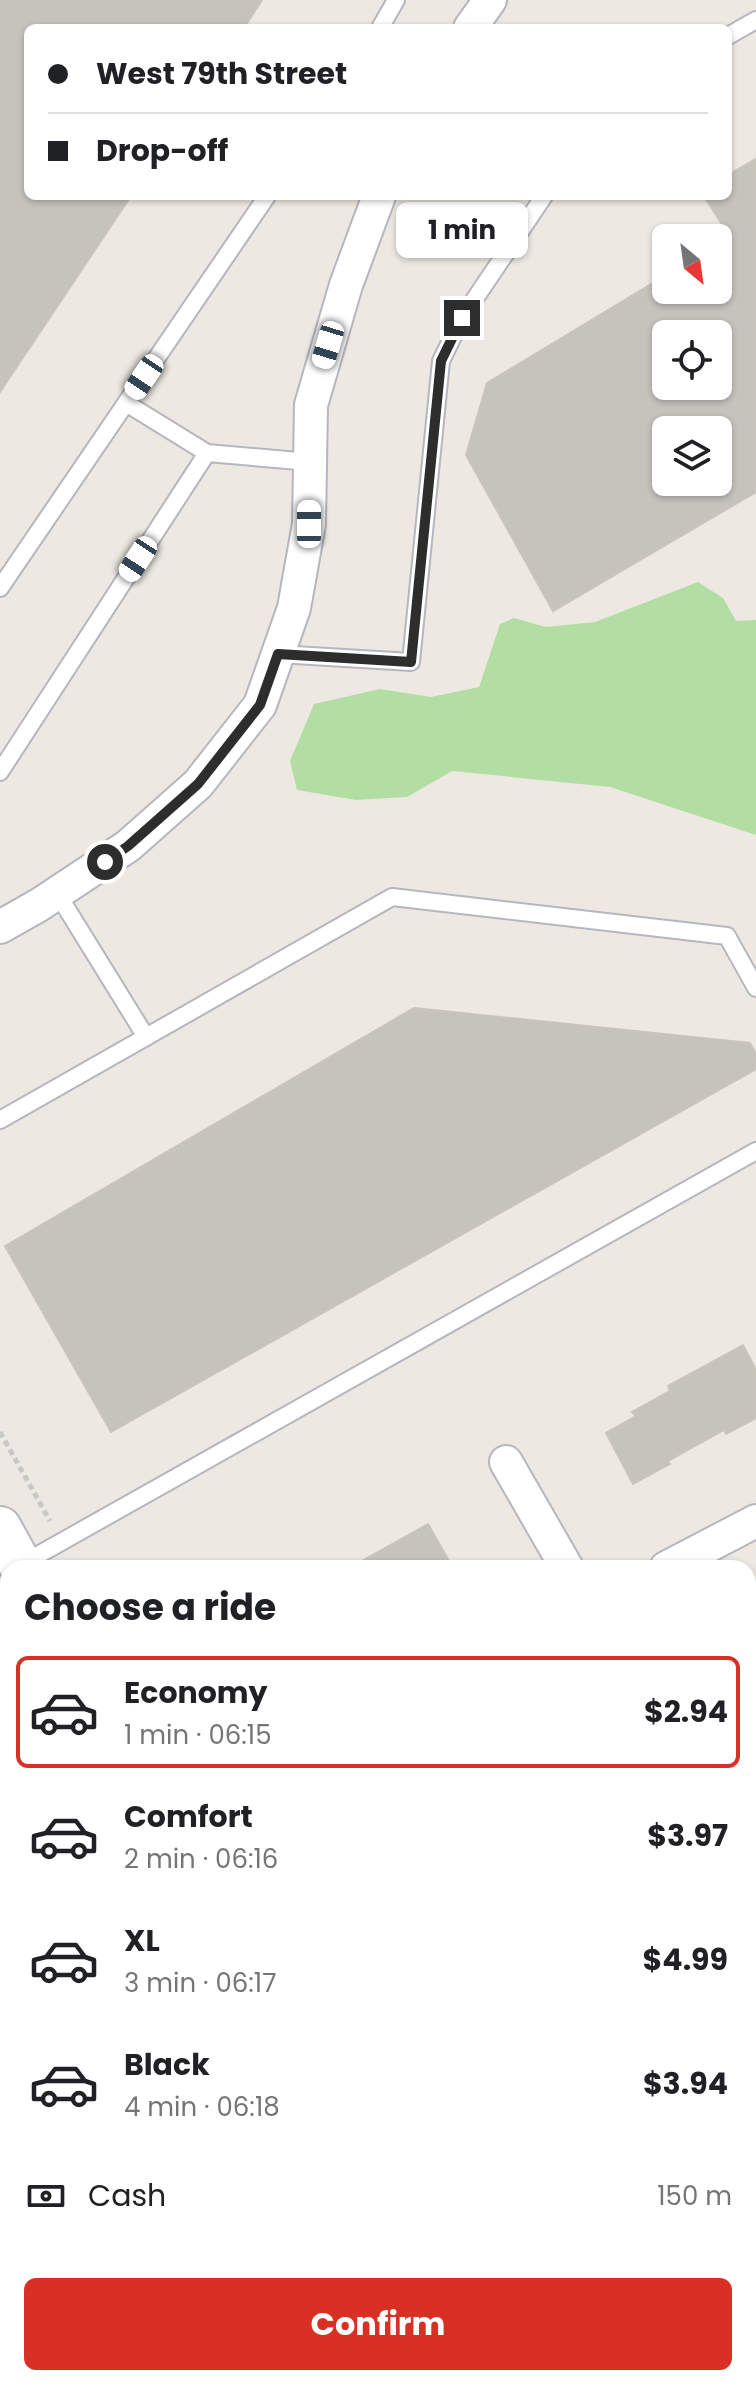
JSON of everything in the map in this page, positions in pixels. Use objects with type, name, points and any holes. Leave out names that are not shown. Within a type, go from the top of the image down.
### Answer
[{"type":"street","points":[[473,24],[490,0]]},
{"type":"street","points":[[0,927],[128,846],[198,784],[260,705],[294,608],[309,524],[311,405],[346,285],[378,200]]},
{"type":"street","points":[[506,1462],[562,1560]]},
{"type":"street","points":[[682,1560],[756,1521]]},
{"type":"street","points":[[0,1528],[17,1560]]},
{"type":"street","points":[[721,1540],[756,1543]]},
{"type":"lane","points":[[382,24],[396,0]]},
{"type":"lane","points":[[732,34],[756,20]]},
{"type":"lane","points":[[0,588],[264,200]]},
{"type":"lane","points":[[278,654],[411,662],[441,361],[462,318],[541,200]]},
{"type":"lane","points":[[126,403],[207,453],[310,462]]},
{"type":"lane","points":[[0,772],[207,453]]},
{"type":"lane","points":[[57,893],[146,1037]]},
{"type":"lane","points":[[0,1120],[392,897],[727,936],[756,988]]},
{"type":"lane","points":[[33,1560],[756,1151]]},
{"type":"path","points":[[0,1432],[55,1529]]},
{"type":"green space","points":[[698,582],[723,598],[736,621],[756,620],[756,835],[610,787],[452,771],[407,797],[356,800],[297,790],[290,761],[314,704],[380,689],[431,697],[479,687],[500,624],[514,618],[546,627],[595,622]]},
{"type":"building","points":[[0,0],[262,0],[247,24],[24,24],[24,200],[128,200],[0,392]]},
{"type":"building","points":[[756,159],[756,492],[553,611],[466,455],[487,383],[652,283],[652,304],[732,304],[732,224],[722,224],[707,200],[732,200],[732,173]]},
{"type":"building","points":[[414,1008],[750,1043],[756,1054],[756,1069],[111,1432],[5,1246]]},
{"type":"building","points":[[743,1345],[756,1370],[756,1418],[726,1434],[724,1430],[633,1484],[606,1433],[636,1416],[632,1412],[670,1391],[668,1386]]},
{"type":"building","points":[[428,1524],[448,1560],[364,1560]]},
{"type":"route","points":[[105,862],[128,846],[198,784],[260,705],[278,654],[411,662],[441,361],[462,318]]}]
